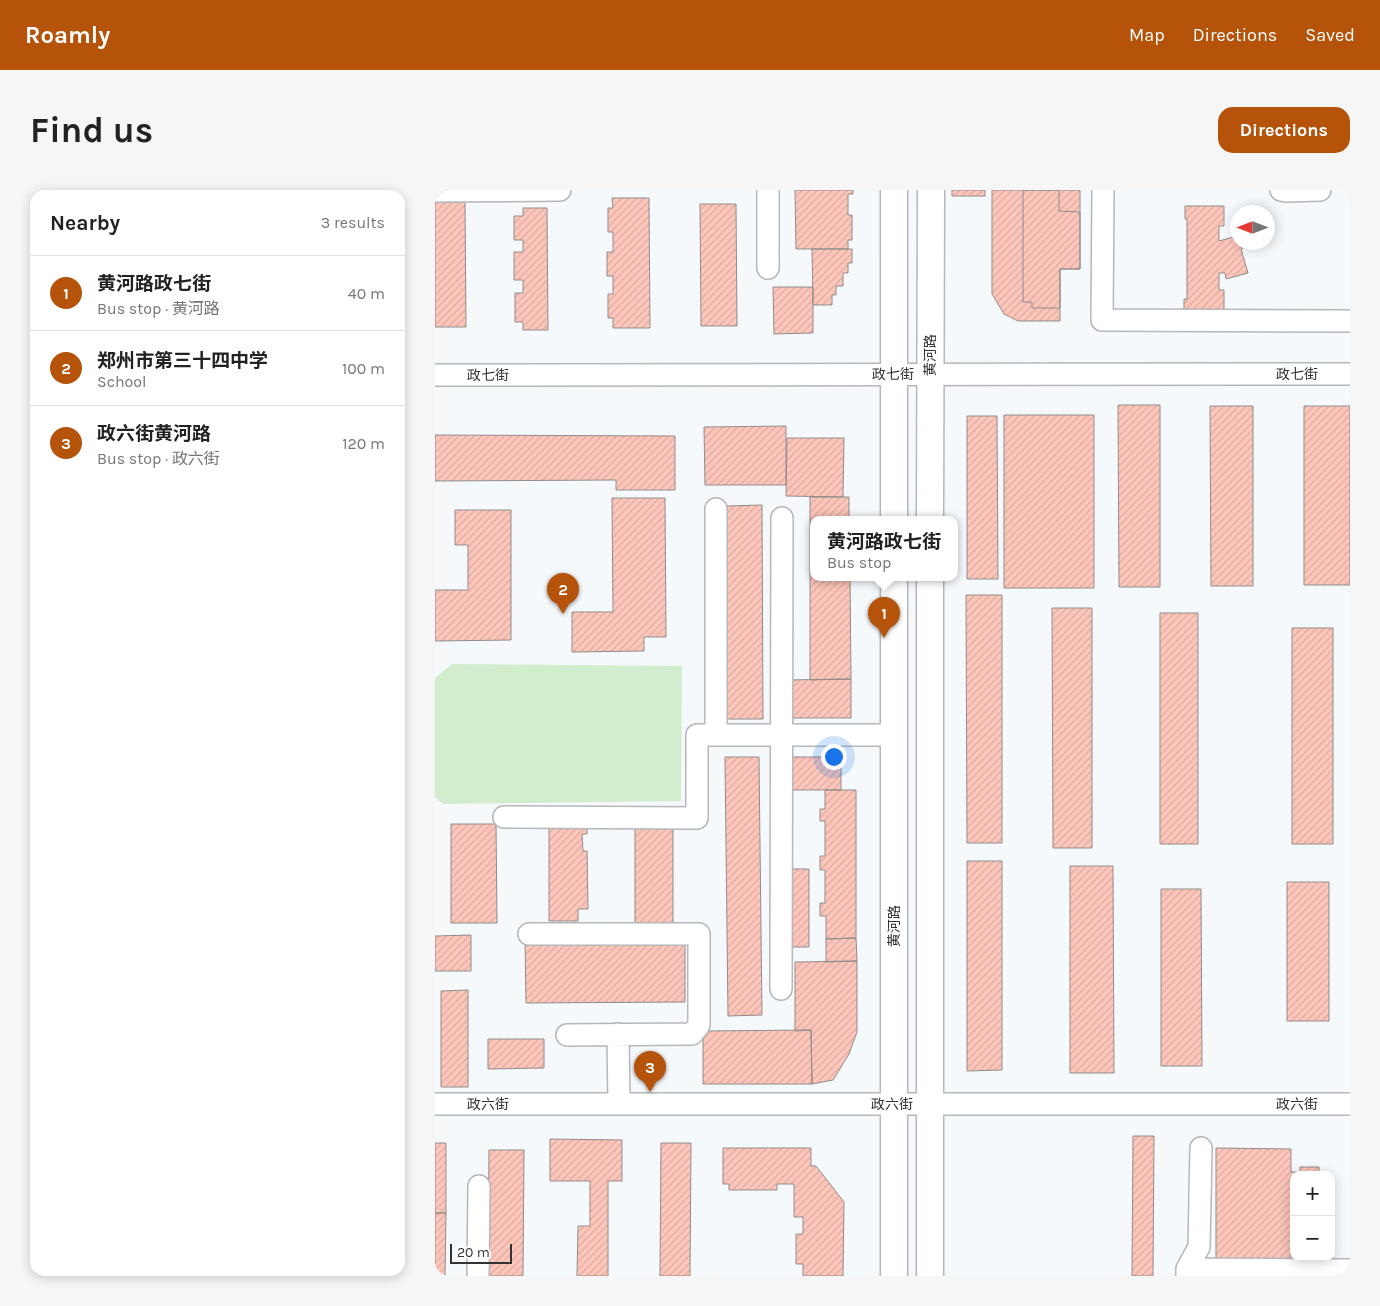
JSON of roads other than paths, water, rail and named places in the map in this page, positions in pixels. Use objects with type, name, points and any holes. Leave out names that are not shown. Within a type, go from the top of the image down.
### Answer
[{"type":"main road","points":[[894,190],[894,516]]},
{"type":"main road","name":"黄河路","points":[[930,516],[931,190]]},
{"type":"main road","name":"黄河路","points":[[893,1276],[894,581]]},
{"type":"main road","points":[[930,581],[930,1276]]},
{"type":"street","points":[[435,191],[561,190]]},
{"type":"street","points":[[768,190],[768,268]]},
{"type":"street","points":[[1103,190],[1102,320],[1350,321]]},
{"type":"street","points":[[1281,190],[1287,192],[1320,190]]},
{"type":"street","name":"政七街","points":[[435,375],[1350,374]]},
{"type":"street","points":[[716,509],[716,734]]},
{"type":"street","points":[[781,989],[782,518]]},
{"type":"street","points":[[504,817],[697,818],[697,734],[894,735]]},
{"type":"street","points":[[529,934],[699,934],[699,1025],[692,1034],[567,1035]]},
{"type":"street","points":[[618,1034],[619,1104]]},
{"type":"street","name":"政六街","points":[[435,1104],[1350,1104]]},
{"type":"street","points":[[1201,1148],[1199,1247],[1187,1273],[1350,1270]]},
{"type":"street","points":[[478,1276],[479,1186]]},
{"type":"place","name":"郑州市第三十四中学","points":[[563,614]]},
{"type":"place","name":"黄河路政七街","points":[[884,638]]},
{"type":"place","name":"政六街黄河路","points":[[650,1092]]}]
